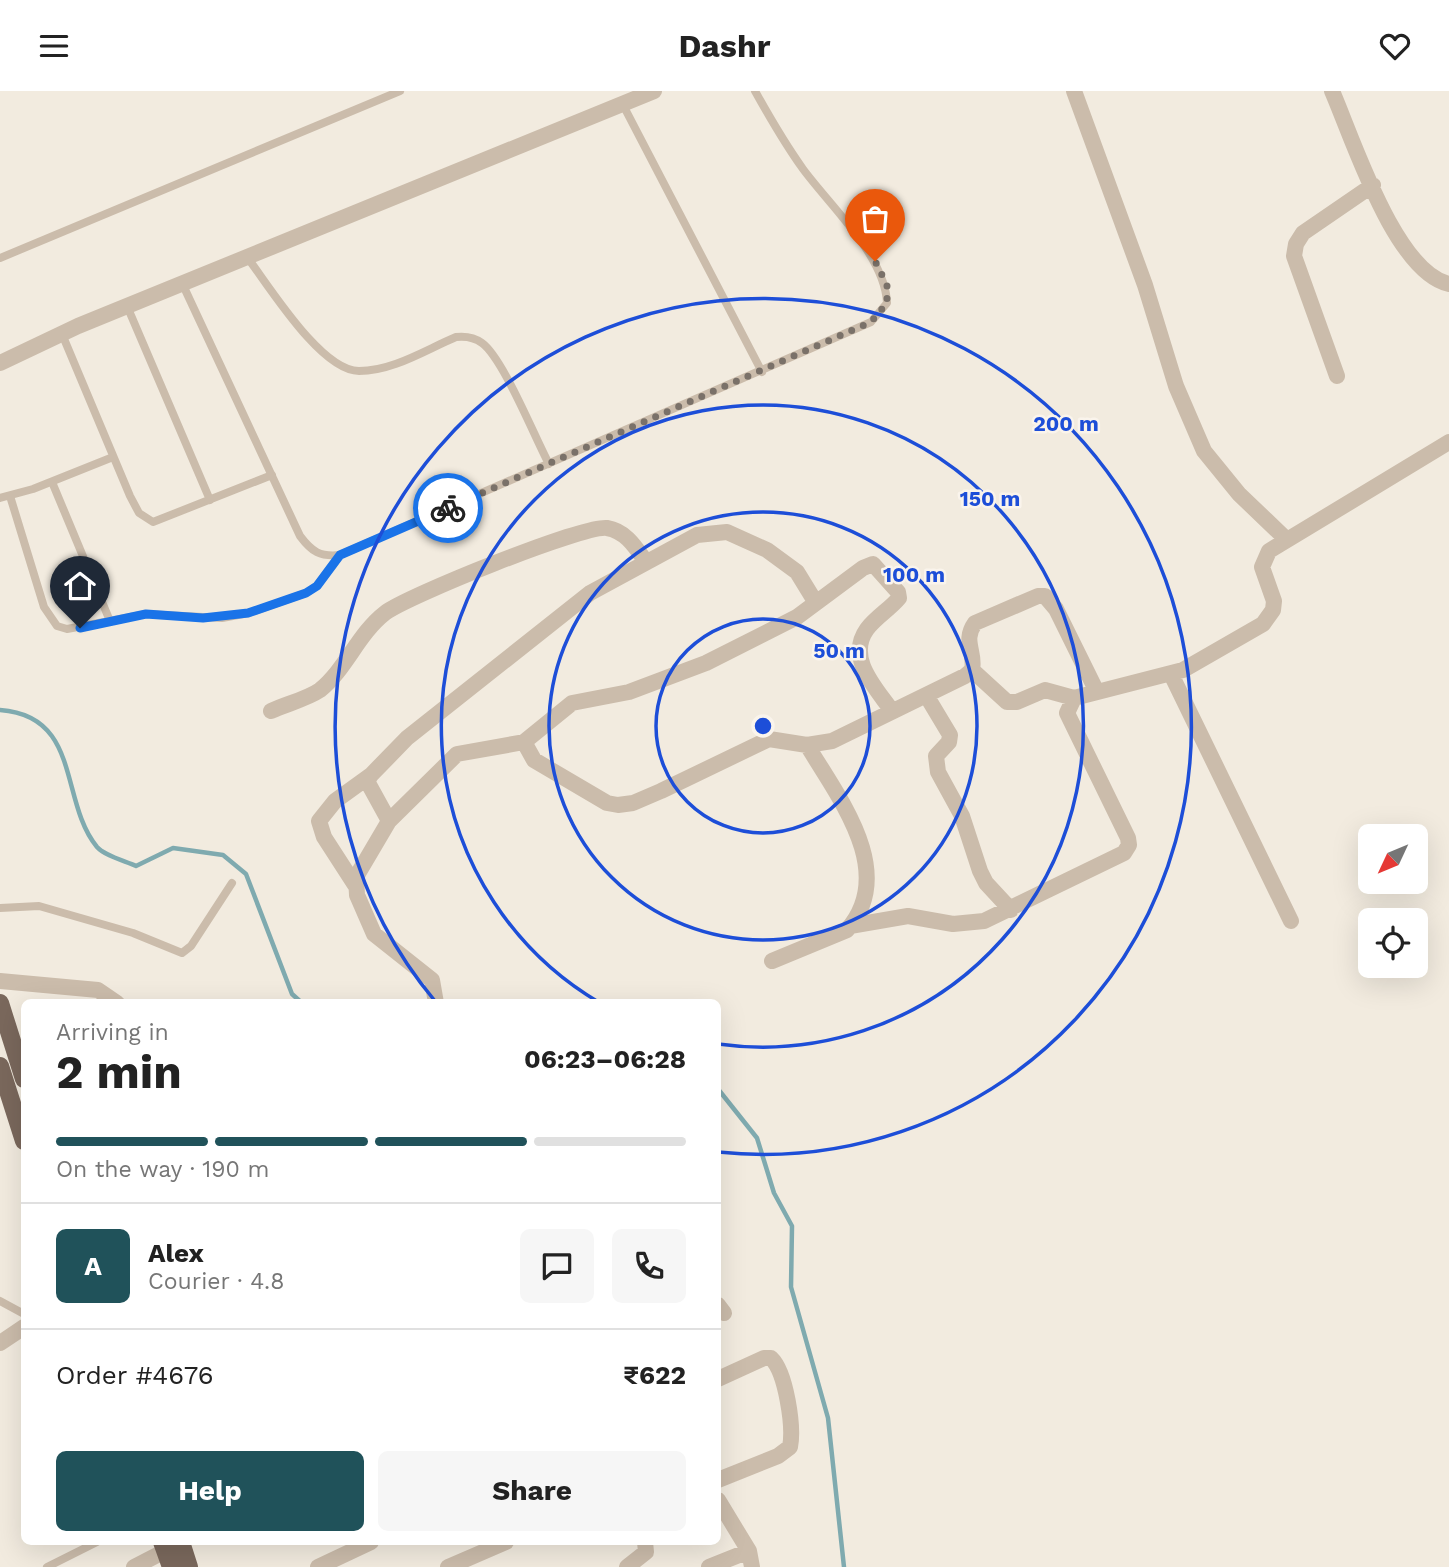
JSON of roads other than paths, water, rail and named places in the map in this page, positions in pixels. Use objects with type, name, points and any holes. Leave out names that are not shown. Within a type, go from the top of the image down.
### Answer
[{"type":"main road","points":[[0,1003],[21,1070]]},
{"type":"main road","points":[[0,1066],[21,1132]]},
{"type":"main road","points":[[182,1545],[189,1567]]},
{"type":"street","points":[[0,363],[127,306],[620,97],[654,91]]},
{"type":"street","points":[[1074,91],[1145,285],[1176,386],[1204,451],[1239,494],[1285,538]]},
{"type":"street","points":[[1332,91],[1373,185],[1408,255],[1434,278],[1449,284]]},
{"type":"street","points":[[1337,376],[1294,256],[1296,244],[1303,233],[1373,185]]},
{"type":"street","points":[[972,670],[1007,702],[1017,702],[1045,691],[1074,698],[1171,674],[1200,663],[1269,617],[1274,601],[1262,567],[1263,559],[1285,538],[1446,449]]},
{"type":"street","points":[[271,711],[318,691],[367,629],[400,603],[562,537],[608,528],[631,541],[646,562]]},
{"type":"street","points":[[435,999],[432,980],[428,974],[380,940],[369,927],[355,885],[324,837],[319,821],[321,814],[371,775],[407,738],[590,593],[697,535],[727,532],[787,562],[816,603]]},
{"type":"street","points":[[355,885],[360,867],[389,821],[457,754],[524,742],[572,703],[629,692],[706,663],[797,617],[863,568],[873,564],[898,592],[899,598],[866,630],[860,659],[862,668],[892,711]]},
{"type":"street","points":[[524,742],[534,760],[607,803],[633,803],[769,739],[807,745],[832,741],[926,695],[972,670],[974,663],[968,637],[975,623],[1038,596],[1045,596],[1056,609],[1096,691]]},
{"type":"street","points":[[1171,674],[1291,921]]},
{"type":"street","points":[[926,695],[950,735],[949,742],[936,757],[938,772],[962,816],[986,883],[1011,910]]},
{"type":"street","points":[[850,926],[908,916],[968,925],[1011,910],[1124,853],[1129,845],[1072,726],[1068,713],[1074,698]]},
{"type":"street","points":[[772,961],[842,933],[850,926],[867,887],[862,846],[857,830],[807,745]]},
{"type":"street","points":[[371,775],[368,781],[370,789],[389,821]]},
{"type":"street","points":[[0,981],[98,991],[111,999]]},
{"type":"street","points":[[0,1343],[21,1329]]},
{"type":"street","points":[[721,1378],[764,1358],[771,1358],[781,1370],[792,1434],[790,1447],[778,1456],[721,1479]]},
{"type":"street","points":[[709,1567],[751,1559],[721,1505]]},
{"type":"street","points":[[318,1567],[365,1545]]},
{"type":"street","points":[[448,1567],[499,1545]]},
{"type":"street","points":[[627,1567],[646,1552],[645,1545]]},
{"type":"street","points":[[134,1567],[166,1553]]},
{"type":"lane","points":[[0,257],[400,91]]},
{"type":"lane","points":[[183,283],[300,536],[311,551],[326,556],[340,555],[871,322],[887,303],[887,285],[875,261],[800,164],[755,91]]},
{"type":"lane","points":[[620,97],[762,372]]},
{"type":"lane","points":[[247,257],[318,349],[338,364],[355,371],[387,367],[456,337],[467,336],[482,343],[500,367],[549,464]]},
{"type":"lane","points":[[127,306],[210,500]]},
{"type":"lane","points":[[62,334],[130,496],[145,520],[153,522],[272,475]]},
{"type":"lane","points":[[0,498],[52,482],[113,457]]},
{"type":"lane","points":[[52,482],[110,621]]},
{"type":"lane","points":[[10,496],[50,619],[57,627],[67,629],[146,614],[203,618],[248,613],[306,593],[317,586],[340,555]]},
{"type":"lane","points":[[0,908],[39,906],[133,933],[183,953],[191,946],[232,883]]},
{"type":"lane","points":[[0,1301],[21,1312]]},
{"type":"lane","points":[[47,1567],[91,1545]]},
{"type":"waterway","points":[[0,710],[26,716],[44,727],[57,744],[85,828],[101,850],[136,866],[173,848],[223,855],[246,874],[292,994],[298,999]]},
{"type":"waterway","points":[[721,1093],[757,1138],[774,1193],[792,1226],[791,1287],[828,1418],[844,1567]]}]
